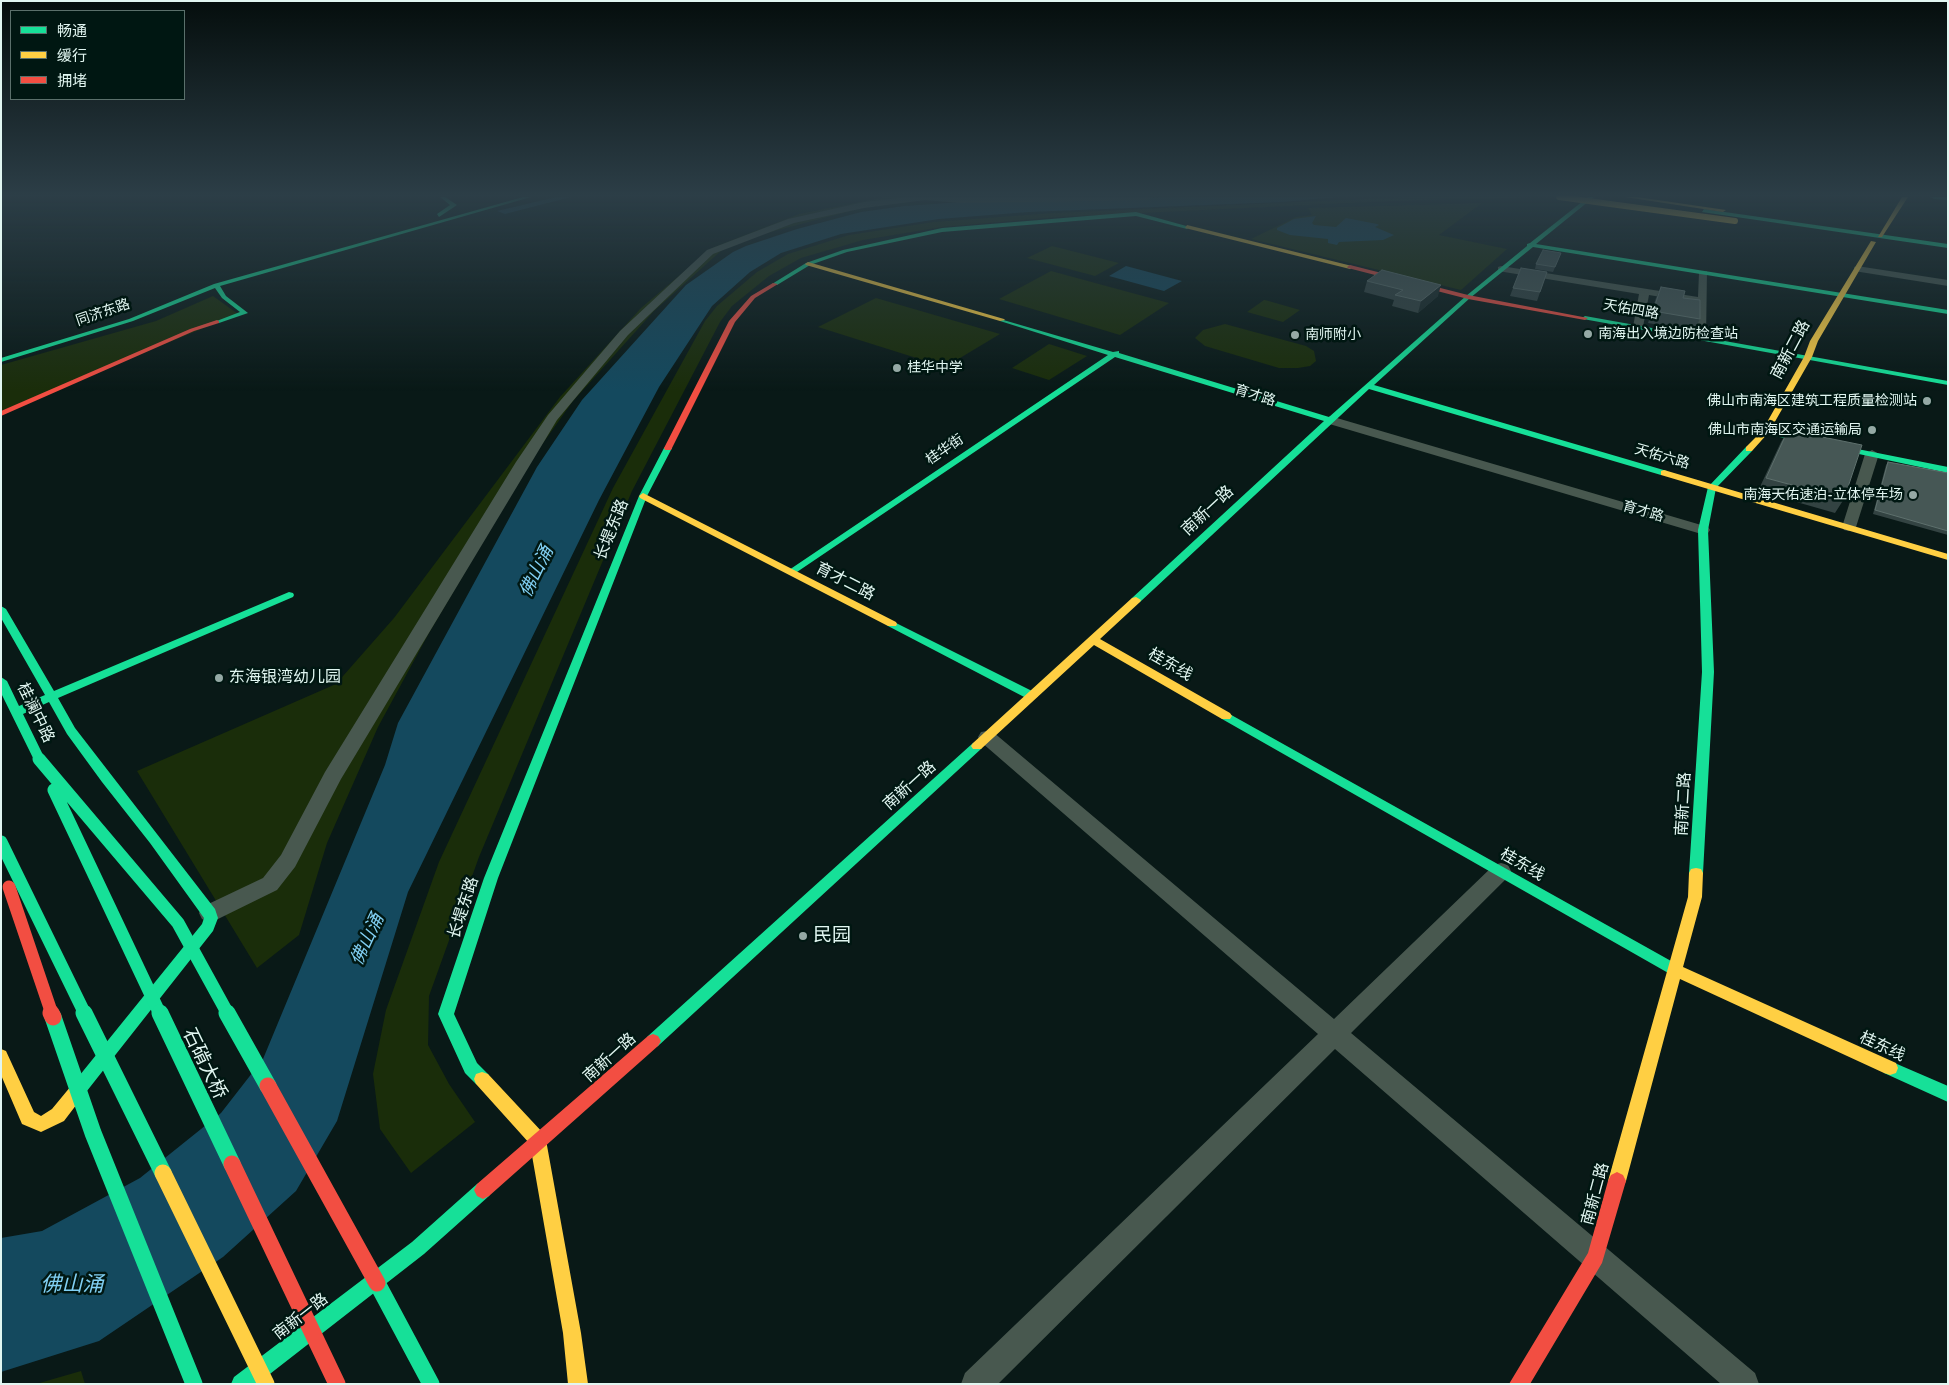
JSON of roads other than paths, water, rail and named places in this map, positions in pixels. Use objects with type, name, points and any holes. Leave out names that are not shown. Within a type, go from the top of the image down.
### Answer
[{"type":"main road","name":"同济东路","points":[[1,352],[134,310],[181,291],[270,262]]},
{"type":"main road","name":"同济东路","points":[[1,360],[132,320],[216,285],[299,262]]},
{"type":"main road","name":"长堤东路","points":[[538,1140],[471,1068],[446,1014],[490,878],[643,496],[732,321],[753,297],[814,262]]},
{"type":"main road","name":"天佑四路","points":[[1327,262],[1468,297],[1948,382]]},
{"type":"main road","name":"南新一路","points":[[241,1384],[418,1248],[538,1140],[601,1088],[987,738],[1330,420],[1510,262]]},
{"type":"main road","points":[[1633,262],[1948,312]]},
{"type":"main road","name":"南新二路","points":[[1520,1384],[1596,1257],[1695,898],[1708,672],[1703,530],[1712,487],[1765,432],[1808,357],[1814,341],[1862,262]]},
{"type":"main road","name":"育才路","points":[[808,264],[1116,353],[1330,420]]},
{"type":"main road","points":[[1,414],[192,330],[245,313],[224,297],[216,285]]},
{"type":"main road","name":"桂华街","points":[[791,572],[1116,353]]},
{"type":"main road","name":"天佑六路","points":[[1368,386],[1948,557]]},
{"type":"main road","points":[[1765,432],[1948,470]]},
{"type":"main road","name":"育才二路","points":[[643,496],[1032,696]]},
{"type":"main road","points":[[16,712],[289,595]]},
{"type":"main road","points":[[1,609],[71,731],[106,779],[155,839],[210,913],[211,918],[208,927],[58,1115],[41,1124],[28,1118],[1,1056]]},
{"type":"main road","name":"桂东线","points":[[1093,640],[1675,970],[1948,1094]]},
{"type":"main road","name":"桂澜中路","points":[[1,681],[39,758]]},
{"type":"main road","points":[[39,758],[178,924],[371,1270],[431,1384]]},
{"type":"main road","name":"石𬒔大桥","points":[[39,758],[337,1384]]},
{"type":"main road","points":[[1,842],[266,1384]]},
{"type":"main road","points":[[1,866],[93,1133],[194,1384]]},
{"type":"main road","points":[[538,1140],[572,1332],[578,1384]]},
{"type":"street","points":[[210,913],[270,884],[288,861],[332,777],[523,462],[552,418],[624,333],[700,262]]},
{"type":"street","points":[[1501,269],[1702,301]]},
{"type":"street","points":[[1857,269],[1948,283]]},
{"type":"street","points":[[1701,338],[1704,273]]},
{"type":"street","points":[[1638,327],[1644,292]]},
{"type":"street","name":"育才路","points":[[1330,420],[1703,530]]},
{"type":"street","points":[[1848,527],[1872,454]]},
{"type":"street","points":[[987,738],[1744,1384]]},
{"type":"street","points":[[976,1384],[1502,872]]},
{"type":"water","name":"佛山涌","points":[[719,262],[767,262],[750,272],[712,306],[659,387],[599,500],[408,892],[337,1121],[296,1191],[223,1257],[99,1341],[1,1372],[1,1238],[42,1231],[140,1178],[221,1113],[263,1059],[385,765],[398,723],[537,467],[582,400],[686,285]]},
{"type":"water","points":[[1126,266],[1182,281],[1164,291],[1109,276]]},
{"type":"place","name":"南海出入境边防检查站","points":[[1588,334]]},
{"type":"place","name":"南师附小","points":[[1295,335]]},
{"type":"place","name":"桂华中学","points":[[897,368]]},
{"type":"place","name":"佛山市南海区建筑工程质量检测站","points":[[1927,401]]},
{"type":"place","name":"佛山市南海区交通运输局","points":[[1872,430]]},
{"type":"place","name":"南海天佑速泊-立体停车场","points":[[1913,495]]},
{"type":"place","name":"东海银湾幼儿园","points":[[219,678]]},
{"type":"place","name":"民园","points":[[803,936]]}]
